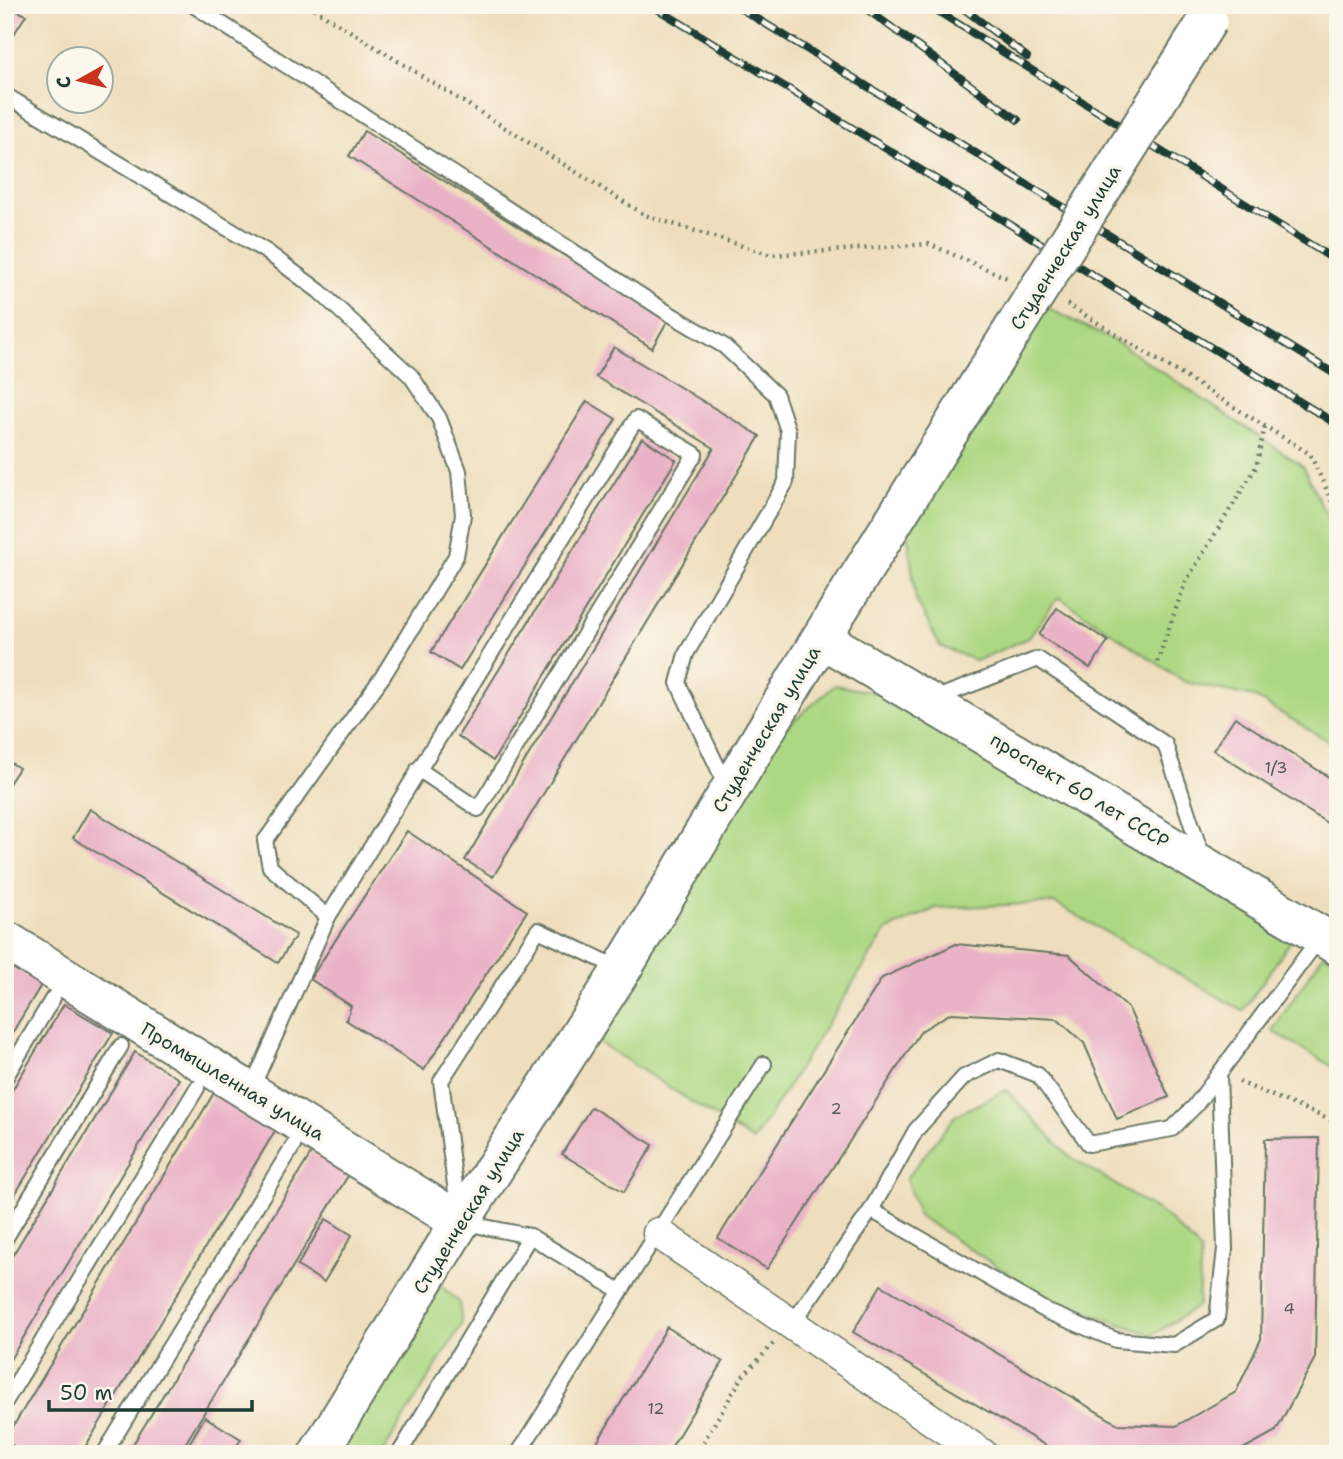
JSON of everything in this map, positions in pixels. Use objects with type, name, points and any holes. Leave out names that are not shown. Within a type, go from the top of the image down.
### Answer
[{"type":"main road","name":"Студенческая улица","points":[[318,1454],[460,1222],[622,970],[821,638],[1213,13]]},
{"type":"main road","name":"проспект 60 лет СССР","points":[[821,638],[1329,941]]},
{"type":"main road","name":"Промышленная улица","points":[[5,940],[68,982],[460,1222]]},
{"type":"street","points":[[658,1233],[982,1454]]},
{"type":"lane","points":[[193,5],[665,311],[724,346],[776,395],[788,430],[786,482],[687,654],[678,683],[729,790]]},
{"type":"lane","points":[[5,96],[288,268],[319,291],[411,376],[439,418],[459,471],[463,515],[456,556],[383,676],[265,841],[270,866],[328,917]]},
{"type":"lane","points":[[250,1091],[328,917],[418,769],[636,419],[695,454],[478,809],[418,769]]},
{"type":"lane","points":[[930,701],[1038,659],[1165,744],[1204,864]]},
{"type":"lane","points":[[620,1291],[530,1236],[460,1222],[441,1081],[538,930],[622,970]]},
{"type":"lane","points":[[792,1324],[871,1210],[916,1130],[964,1077],[999,1060],[1038,1075],[1089,1144],[1172,1129],[1329,941]]},
{"type":"lane","points":[[5,1078],[53,998]]},
{"type":"lane","points":[[5,1239],[121,1046]]},
{"type":"lane","points":[[518,1454],[764,1064]]},
{"type":"lane","points":[[871,1210],[1048,1312],[1116,1340],[1174,1345],[1217,1319],[1225,1249],[1219,1074]]},
{"type":"lane","points":[[5,1402],[197,1088]]},
{"type":"lane","points":[[104,1454],[293,1146]]},
{"type":"lane","points":[[400,1454],[530,1236]]},
{"type":"path","points":[[308,5],[645,215],[771,255],[929,244],[1016,281]]},
{"type":"path","points":[[1065,303],[1310,454],[1338,514]]},
{"type":"path","points":[[1157,662],[1185,583],[1256,467],[1265,426]]},
{"type":"path","points":[[1219,1074],[1337,1123],[1336,1454]]},
{"type":"path","points":[[696,1454],[743,1376],[792,1324]]},
{"type":"green space","points":[[1044,306],[1120,344],[1303,466],[1338,541],[1338,747],[1254,697],[1185,682],[1059,597],[1028,638],[976,661],[940,646],[916,600],[907,530]]},
{"type":"green space","points":[[835,685],[902,698],[1296,933],[1243,1011],[1055,903],[936,908],[886,931],[753,1141],[592,1038],[760,750]]},
{"type":"green space","points":[[1324,953],[1338,962],[1338,1070],[1272,1031]]},
{"type":"green space","points":[[1006,1090],[1069,1156],[1166,1216],[1201,1251],[1198,1306],[1153,1335],[1049,1300],[919,1216],[906,1179],[956,1115]]},
{"type":"green space","points":[[440,1285],[459,1302],[462,1324],[382,1454],[319,1454]]},
{"type":"building","points":[[5,5],[26,15],[5,48]]},
{"type":"building","points":[[364,131],[668,320],[652,348],[349,156]]},
{"type":"building","points":[[614,347],[760,436],[493,877],[465,860],[714,448],[596,377]]},
{"type":"building","points":[[587,401],[616,419],[460,670],[431,652]]},
{"type":"building","points":[[642,438],[676,460],[493,761],[458,736]]},
{"type":"building","points":[[1057,608],[1108,641],[1090,668],[1039,635]]},
{"type":"building","points":[[1235,717],[1338,783],[1338,830],[1213,750]]},
{"type":"building","points":[[5,759],[19,768],[5,790]]},
{"type":"building","points":[[90,809],[296,935],[278,963],[73,838]]},
{"type":"building","points":[[407,831],[527,911],[424,1070],[346,1020],[351,1006],[310,979]]},
{"type":"building","points":[[956,944],[1069,955],[1129,1009],[1169,1097],[1117,1119],[1084,1043],[1057,1019],[951,1013],[921,1031],[767,1269],[718,1238],[882,978]]},
{"type":"building","points":[[5,963],[41,985],[5,1045]]},
{"type":"building","points":[[64,1004],[113,1033],[5,1211],[5,1102]]},
{"type":"building","points":[[135,1052],[179,1079],[5,1368],[5,1268]]},
{"type":"building","points":[[217,1088],[278,1126],[81,1454],[26,1454],[5,1440]]},
{"type":"building","points":[[591,1107],[653,1145],[624,1192],[562,1154]]},
{"type":"building","points":[[1319,1138],[1315,1358],[1276,1431],[1234,1454],[1060,1454],[853,1332],[881,1285],[1118,1424],[1176,1426],[1236,1392],[1261,1339],[1265,1139]]},
{"type":"building","points":[[312,1152],[349,1174],[179,1454],[127,1454]]},
{"type":"building","points":[[326,1219],[352,1235],[324,1282],[297,1266]]},
{"type":"building","points":[[667,1327],[723,1362],[667,1454],[590,1454]]},
{"type":"building","points":[[205,1417],[241,1439],[232,1454],[183,1454]]},
{"type":"railway","points":[[651,5],[1338,425]]},
{"type":"railway","points":[[735,5],[1338,376]]},
{"type":"railway","points":[[861,5],[1018,120]]},
{"type":"railway","points":[[928,5],[1338,262]]},
{"type":"railway","points":[[959,5],[1027,57]]}]
